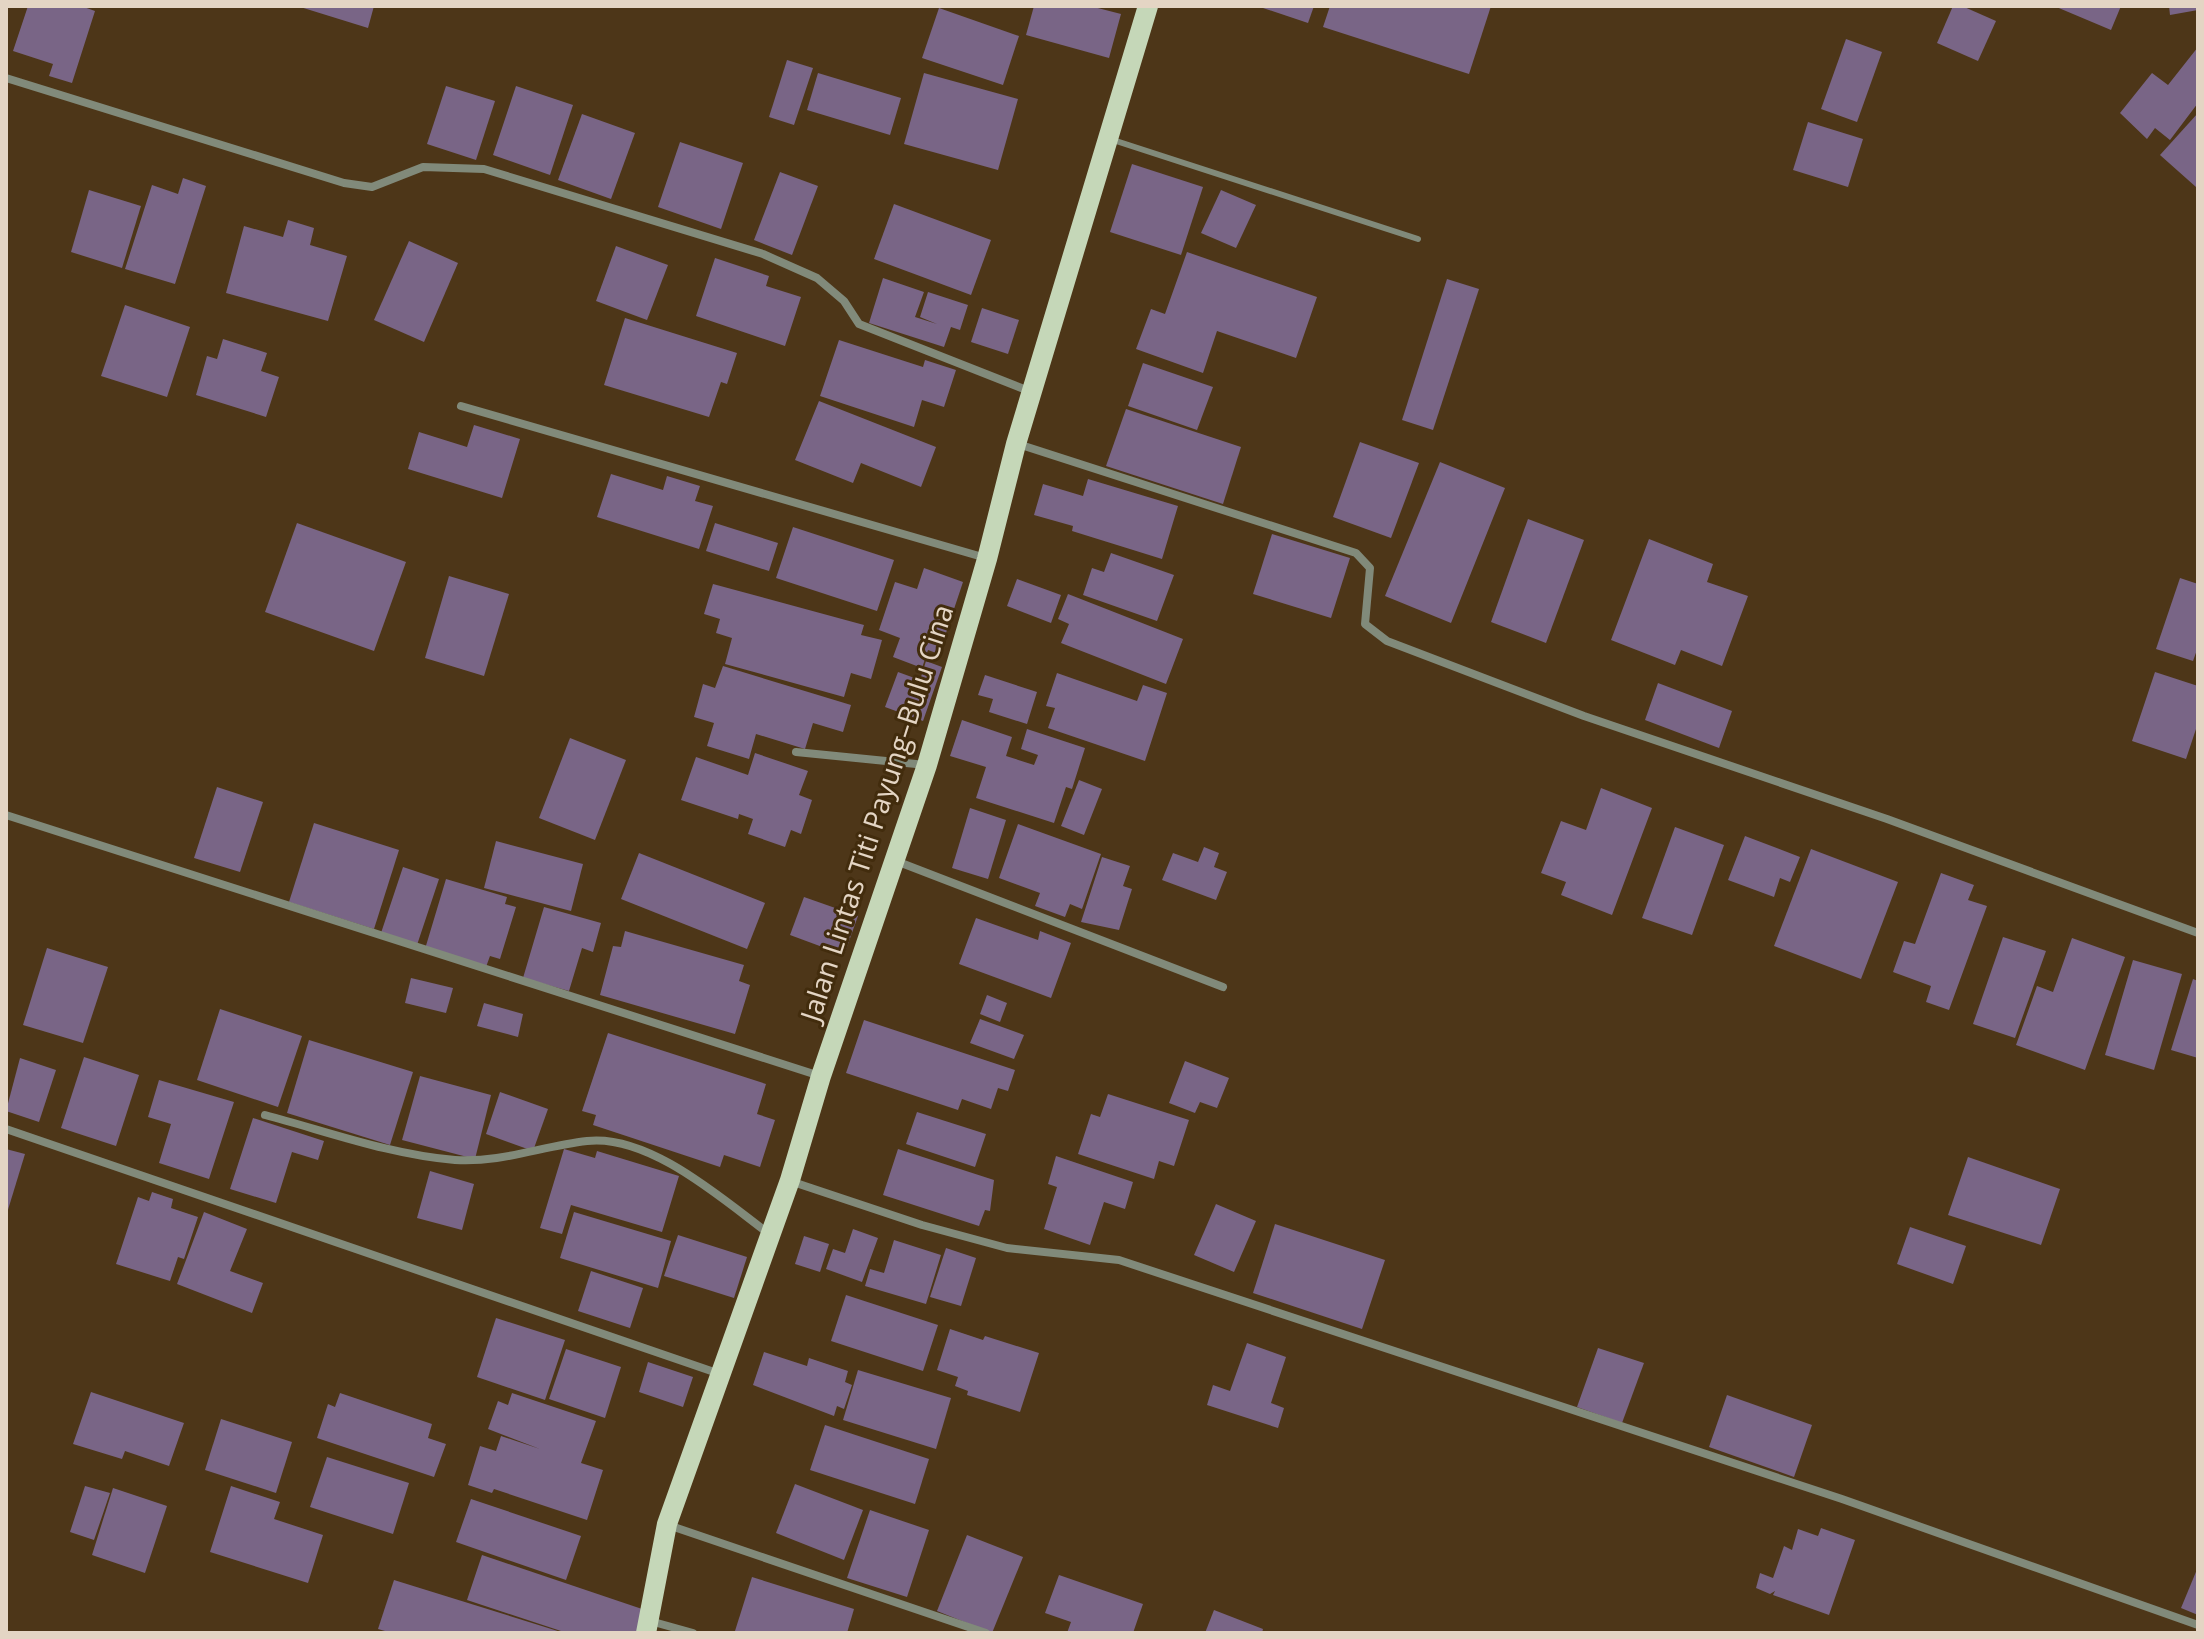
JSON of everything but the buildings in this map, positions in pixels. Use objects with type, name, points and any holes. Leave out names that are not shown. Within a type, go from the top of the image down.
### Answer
[{"type":"main road","name":"Jalan Lintas Titi Payung–Bulu Cina","points":[[648,1627],[667,1524],[768,1233],[790,1180],[821,1076],[927,765],[987,559],[1016,444],[1106,137],[1148,6]]},
{"type":"street","points":[[6,78],[344,183],[372,187],[423,167],[484,169],[763,254],[817,278],[844,301],[859,324],[1032,392]]},
{"type":"street","points":[[461,406],[987,559]]},
{"type":"street","points":[[1016,444],[1356,553],[1370,568],[1365,624],[1387,641],[1584,716],[1887,819],[2198,933]]},
{"type":"street","points":[[796,752],[927,765]]},
{"type":"street","points":[[6,815],[821,1076]]},
{"type":"street","points":[[896,861],[1223,987]]},
{"type":"street","points":[[265,1115],[387,1148],[455,1160],[509,1157],[589,1140],[619,1146],[668,1159],[768,1233]]},
{"type":"street","points":[[6,1129],[721,1375]]},
{"type":"street","points":[[790,1180],[922,1225],[1007,1248],[1119,1260],[1842,1499],[2198,1625]]},
{"type":"street","points":[[667,1524],[986,1633]]},
{"type":"street","points":[[648,1627],[693,1633]]},
{"type":"lane","points":[[1106,137],[1418,239]]}]
